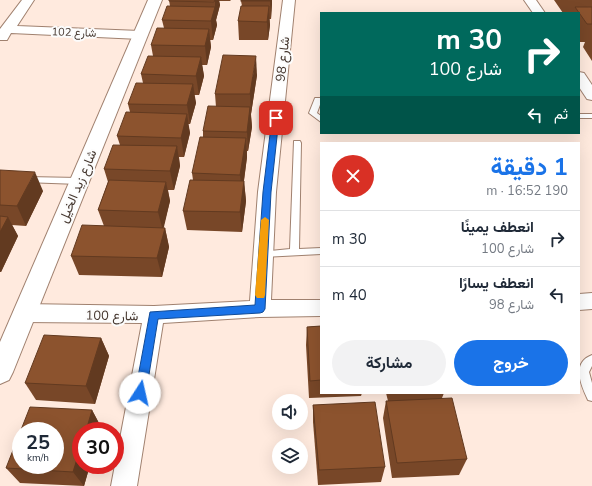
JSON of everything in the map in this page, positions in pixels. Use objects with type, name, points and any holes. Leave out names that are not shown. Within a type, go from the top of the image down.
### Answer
[{"type":"street","name":"شارع 102","points":[[4,35],[28,0]]},
{"type":"street","name":"شارع زيد الخيل","points":[[0,372],[23,313],[155,0]]},
{"type":"street","name":"شارع 98","points":[[260,309],[267,192],[289,0]]},
{"type":"street","points":[[530,0],[537,12]]},
{"type":"street","name":"شارع 102","points":[[4,35],[140,35]]},
{"type":"street","points":[[580,78],[586,93]]},
{"type":"street","points":[[580,302],[592,301]]},
{"type":"street","name":"شارع 100","points":[[23,313],[154,315],[260,309],[320,308]]},
{"type":"street","points":[[124,486],[154,315]]},
{"type":"lane","points":[[320,100],[318,100],[313,113],[320,119]]},
{"type":"lane","points":[[580,116],[592,116]]},
{"type":"lane","points":[[294,252],[297,143]]},
{"type":"lane","points":[[16,180],[79,181]]},
{"type":"lane","points":[[263,254],[320,251]]},
{"type":"lane","points":[[592,360],[588,362],[584,369],[592,396]]},
{"type":"building","points":[[169,0],[215,0],[214,2]]},
{"type":"building","points":[[270,0],[270,1],[241,1]]},
{"type":"building","points":[[167,6],[215,7],[211,21],[162,20]]},
{"type":"building","points":[[241,6],[269,6],[267,22],[238,21]]},
{"type":"building","points":[[575,7],[592,7],[592,24],[587,24],[580,12]]},
{"type":"building","points":[[157,28],[209,29],[205,46],[151,45]]},
{"type":"building","points":[[223,55],[256,56],[250,94],[215,94]]},
{"type":"building","points":[[148,56],[201,57],[196,76],[141,74]]},
{"type":"building","points":[[136,83],[193,84],[187,105],[128,104]]},
{"type":"building","points":[[208,106],[250,107],[247,132],[203,131]]},
{"type":"building","points":[[126,112],[187,114],[181,138],[117,136]]},
{"type":"building","points":[[200,137],[246,138],[240,175],[192,173]]},
{"type":"building","points":[[113,145],[177,146],[170,171],[104,169]]},
{"type":"building","points":[[0,170],[35,172],[17,206],[0,205]]},
{"type":"building","points":[[109,180],[166,182],[158,212],[98,210]]},
{"type":"building","points":[[190,180],[244,181],[240,212],[183,211]]},
{"type":"building","points":[[0,216],[8,217],[0,232]]},
{"type":"building","points":[[82,225],[165,228],[157,258],[71,256]]},
{"type":"building","points":[[320,326],[320,380],[310,381],[307,327]]},
{"type":"building","points":[[44,335],[101,338],[86,386],[25,383]]},
{"type":"building","points":[[452,398],[467,459],[397,463],[386,401]]},
{"type":"building","points":[[375,402],[385,467],[319,470],[313,405]]},
{"type":"building","points":[[30,407],[92,410],[89,422],[72,422],[72,472],[64,471],[64,422],[24,422]]},
{"type":"building","points":[[12,453],[12,468],[6,468]]},
{"type":"slow traffic","points":[[260,295],[265,220]]},
{"type":"route","points":[[140,393],[154,315],[260,309],[267,192],[276,118]]}]
